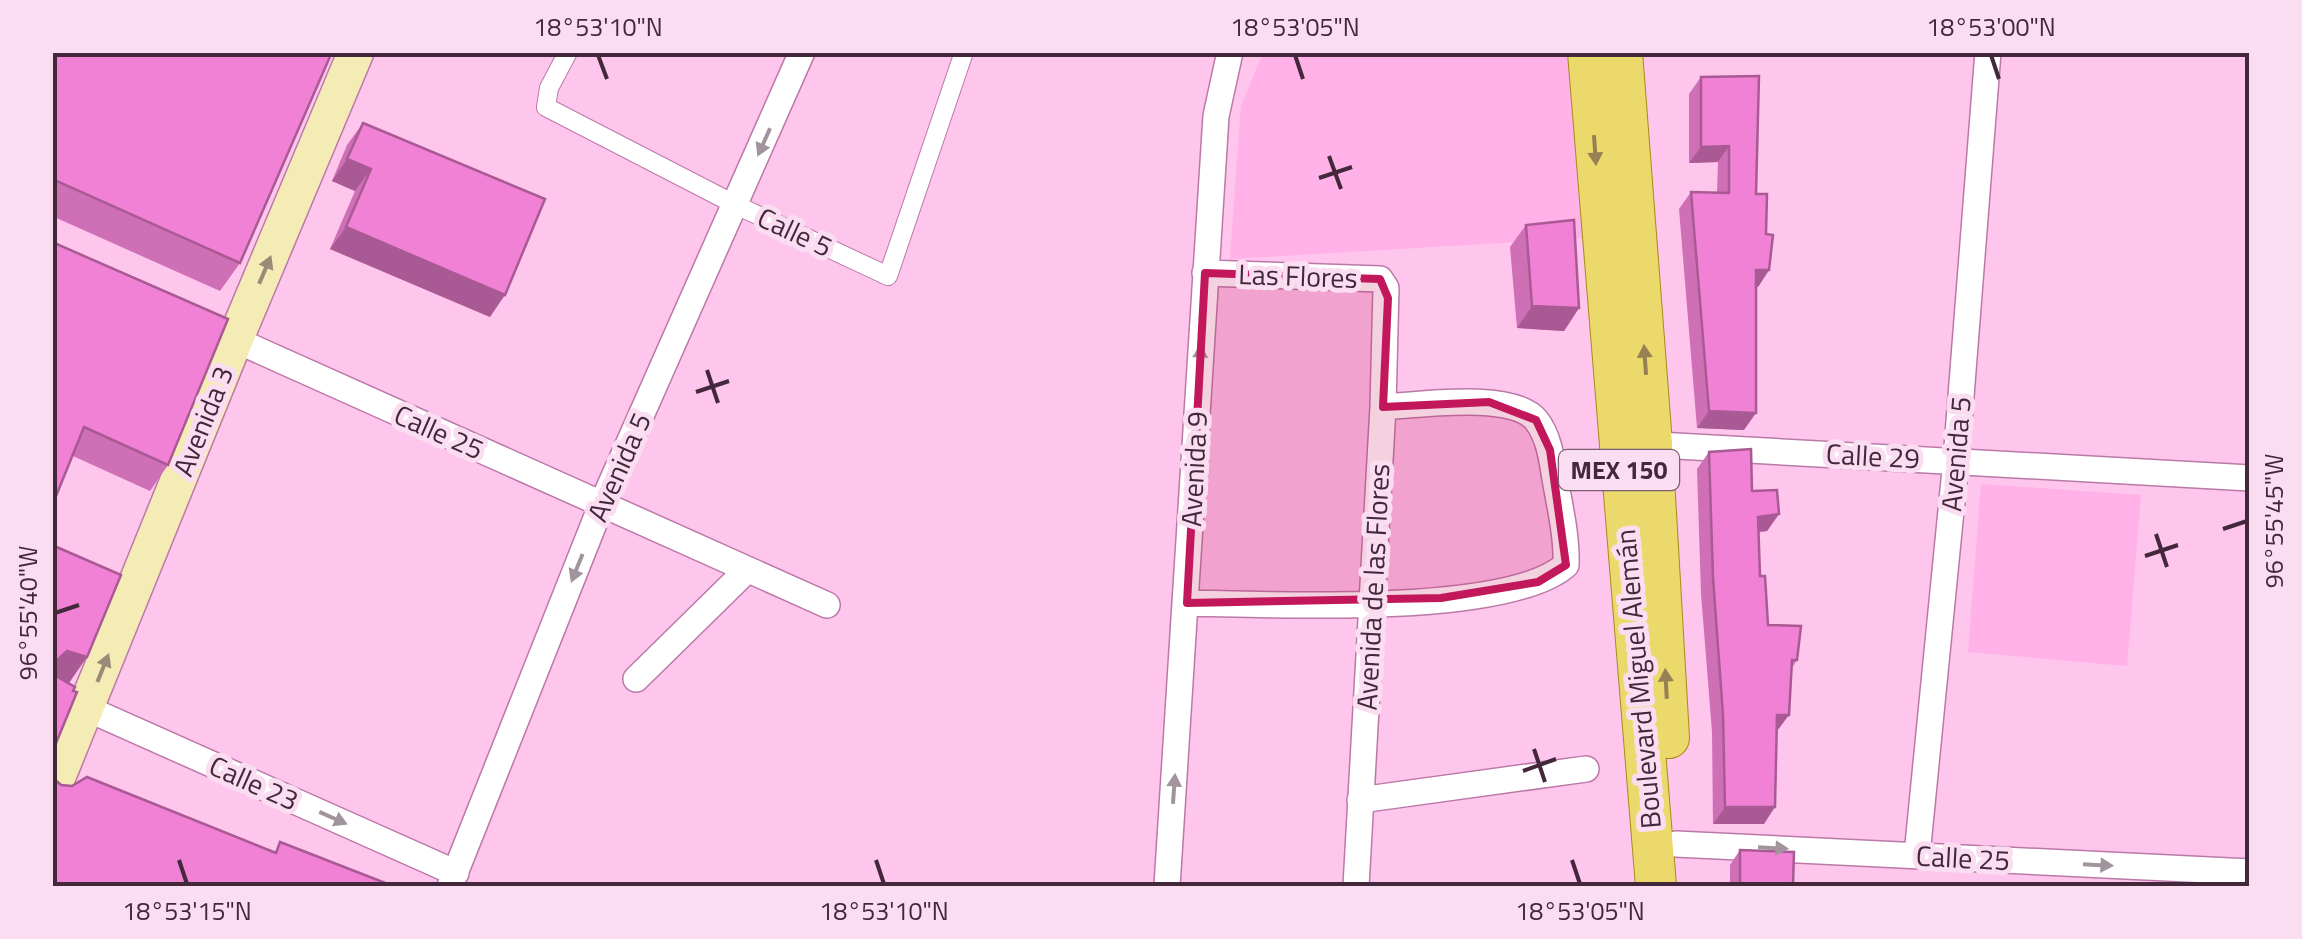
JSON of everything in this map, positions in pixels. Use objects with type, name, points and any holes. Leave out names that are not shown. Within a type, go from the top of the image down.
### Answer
[{"type":"main road","name":"Avenida 3","points":[[52,791],[87,708],[220,332],[356,52]]},
{"type":"main road","name":"Boulevard Miguel Alemán","points":[[1619,56],[1656,886]]},
{"type":"main road","name":"Boulevard Miguel Alemán","points":[[1634,444],[1680,886]]},
{"type":"street","name":"Calle 5","points":[[568,52],[548,88],[546,108],[736,205],[888,276],[964,52]]},
{"type":"street","name":"Avenida 5","points":[[453,880],[601,506],[802,52]]},
{"type":"street","name":"Avenida 9","points":[[1167,886],[1216,116],[1230,52]]},
{"type":"street","name":"Avenida 5","points":[[1918,856],[1956,460],[1988,52]]},
{"type":"street","name":"Las Flores","points":[[1205,273],[1380,279],[1386,288]]},
{"type":"street","name":"Avenida de las Flores","points":[[1356,886],[1386,288]]},
{"type":"street","name":"Calle 25","points":[[220,332],[826,606]]},
{"type":"street","points":[[1186,603],[1371,606],[1505,590],[1538,582],[1566,565],[1550,450],[1536,420],[1522,408],[1488,402],[1383,406]]},
{"type":"street","name":"Calle 29","points":[[1634,444],[2250,478]]},
{"type":"street","points":[[636,679],[746,571]]},
{"type":"street","name":"Calle 23","points":[[52,693],[453,880]]},
{"type":"street","points":[[1360,800],[1586,769]]},
{"type":"street","name":"Calle 25","points":[[1676,844],[2250,872]]},
{"type":"highlighted area","points":[[1205,273],[1380,279],[1388,298],[1383,407],[1489,402],[1536,420],[1550,450],[1566,565],[1538,582],[1441,598],[1187,603]]},
{"type":"shaded area","points":[[1263,53],[1568,53],[1586,238],[1230,259],[1241,106]]},
{"type":"shaded area","points":[[1981,484],[2141,495],[2127,666],[1968,652]]},
{"type":"building","points":[[52,52],[332,52],[240,263],[52,179]]},
{"type":"building","points":[[1759,76],[1756,194],[1767,194],[1766,234],[1773,235],[1769,270],[1756,270],[1756,413],[1709,411],[1691,192],[1729,193],[1729,146],[1701,147],[1701,77]]},
{"type":"building","points":[[363,123],[545,199],[505,295],[346,227],[371,169],[347,159]]},
{"type":"building","points":[[1574,220],[1579,308],[1532,306],[1526,225]]},
{"type":"building","points":[[52,242],[228,319],[168,465],[84,427],[52,506]]},
{"type":"building","points":[[1751,449],[1752,491],[1777,490],[1779,514],[1758,517],[1760,576],[1765,576],[1768,625],[1801,626],[1797,660],[1792,660],[1789,715],[1777,715],[1775,807],[1725,807],[1709,452]]},
{"type":"building","points":[[52,545],[121,575],[87,657],[67,651],[55,662],[56,676],[77,692],[52,753]]},
{"type":"building","points":[[52,777],[61,785],[72,786],[87,777],[276,853],[280,842],[393,886],[52,886]]},
{"type":"building","points":[[1740,850],[1794,852],[1793,886],[1740,886]]}]
